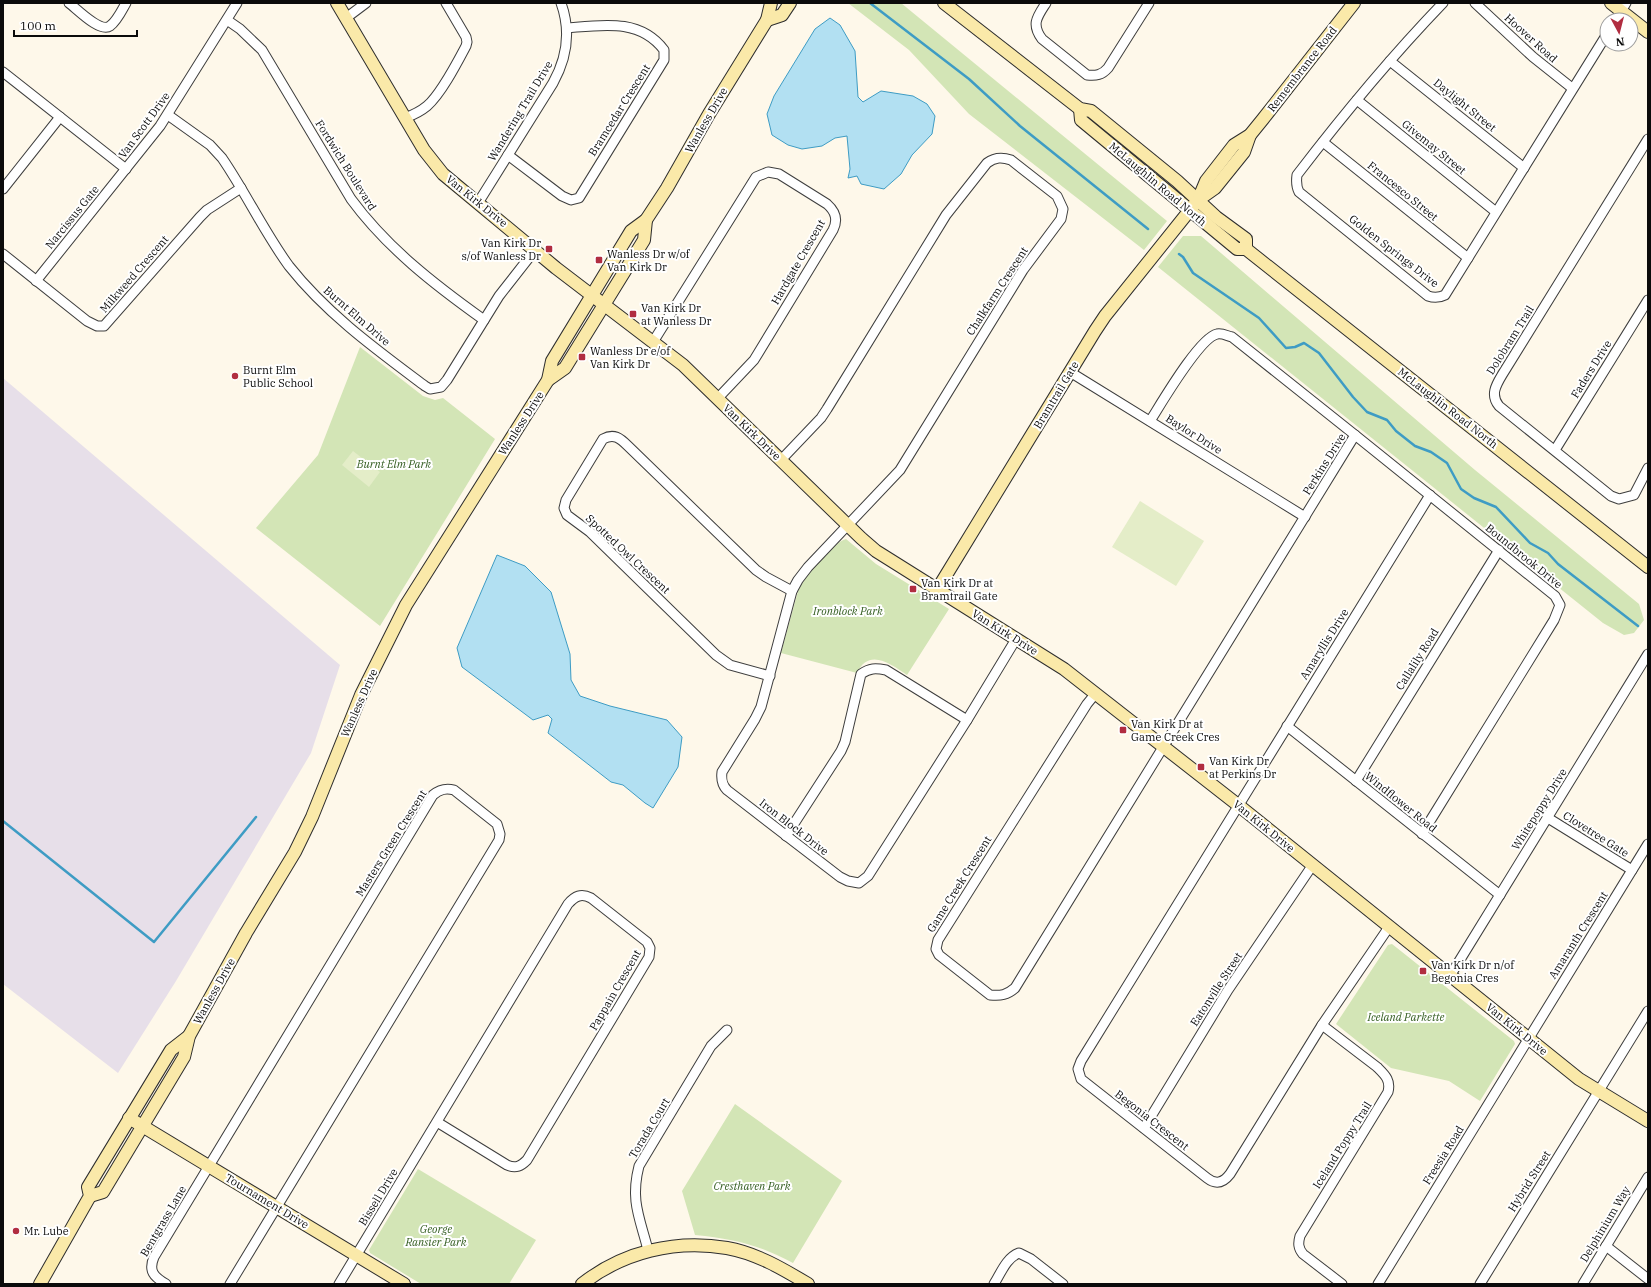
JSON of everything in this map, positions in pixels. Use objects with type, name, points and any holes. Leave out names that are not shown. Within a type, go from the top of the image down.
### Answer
[{"type":"street","points":[[69,3],[95,24],[105,28],[111,26],[126,3]]},
{"type":"street","name":"Van Scott Drive","points":[[3,72],[126,169],[168,115],[237,3]]},
{"type":"street","name":"Van Kirk Drive","points":[[337,3],[424,150],[454,184],[604,305],[683,365],[860,538],[885,558],[1064,669],[1164,746],[1579,1079],[1648,1121]]},
{"type":"street","points":[[346,18],[366,3]]},
{"type":"street","points":[[405,118],[418,112],[431,102],[466,46],[466,37],[446,3]]},
{"type":"street","name":"Wandering Trail Drive","points":[[478,203],[562,66],[567,43],[567,28],[561,3]]},
{"type":"street","name":"Wanless Drive","points":[[90,1196],[103,1192],[143,1126],[184,1057],[189,1036],[246,933],[295,852],[312,817],[361,695],[406,605],[548,380],[552,361],[631,231],[646,220],[667,188],[709,114],[767,20],[772,3]]},
{"type":"street","points":[[767,20],[782,15],[790,3]]},
{"type":"street","name":"McLaughlin Road North","points":[[944,3],[1080,110],[1091,111],[1246,239],[1246,249]]},
{"type":"street","points":[[1046,3],[1036,22],[1038,34],[1042,39],[1087,75],[1094,76],[1100,75],[1108,68],[1149,3]]},
{"type":"street","name":"Remembrance Road","points":[[1198,200],[1215,188],[1244,152],[1250,135],[1353,3]]},
{"type":"street","name":"Golden Springs Drive","points":[[1442,3],[1390,61],[1323,142],[1297,175],[1296,186],[1299,192],[1428,296],[1438,298],[1445,295],[1599,46]]},
{"type":"street","name":"Hoover Road","points":[[1475,3],[1533,57],[1572,88]]},
{"type":"street","points":[[1611,3],[1648,32]]},
{"type":"street","name":"Fordwich Boulevard","points":[[227,20],[240,29],[262,50],[351,199],[368,221],[404,258],[484,320]]},
{"type":"street","name":"Bramcedar Crescent","points":[[508,155],[562,196],[571,200],[578,198],[664,60],[664,50],[657,43],[642,32],[632,28],[620,25],[608,25],[567,28]]},
{"type":"street","name":"Daylight Street","points":[[1390,61],[1524,168]]},
{"type":"street","name":"Givemay Street","points":[[1357,100],[1496,212]]},
{"type":"street","name":"McLaughlin Road North","points":[[1080,110],[1081,120],[1237,249],[1246,249],[1648,567]]},
{"type":"street","name":"Burnt Elm Drive","points":[[168,115],[205,141],[216,151],[227,165],[286,261],[312,292],[344,323],[430,389],[437,389],[444,384],[499,296],[535,250]]},
{"type":"street","points":[[3,189],[60,116]]},
{"type":"street","name":"Francesco Street","points":[[1323,142],[1468,258]]},
{"type":"street","name":"Dolobram Trail","points":[[1647,145],[1494,390],[1494,398],[1499,406],[1611,496],[1619,499],[1634,495],[1648,468]]},
{"type":"street","name":"Chalkfarm Crescent","points":[[781,460],[824,414],[946,215],[987,163],[996,158],[1002,157],[1011,160],[1057,196],[1063,209],[1061,220],[1023,270],[900,470],[848,525]]},
{"type":"street","name":"Narcissus Gate","points":[[36,281],[126,169]]},
{"type":"street","name":"Hardgate Crescent","points":[[652,342],[756,177],[768,172],[779,174],[832,208],[836,217],[833,230],[754,360],[718,398]]},
{"type":"street","name":"Milkweed Crescent","points":[[3,254],[92,325],[104,326],[200,217],[241,188]]},
{"type":"street","name":"Bramtrail Gate","points":[[937,590],[1105,316],[1198,200]]},
{"type":"street","name":"Wanless Drive","points":[[548,380],[565,368],[644,240],[646,220]]},
{"type":"street","name":"Faders Drive","points":[[1554,450],[1648,300]]},
{"type":"street","name":"Perkins Drive","points":[[1150,421],[1179,375],[1208,339],[1216,334],[1224,334],[1232,337],[1355,435],[1164,746]]},
{"type":"street","name":"Baylor Drive","points":[[1070,372],[1305,517]]},
{"type":"street","name":"Boundbrook Drive","points":[[1355,435],[1555,596],[1560,605],[1559,609],[1422,834]]},
{"type":"street","name":"Spotted Owl Crescent","points":[[770,676],[730,664],[716,655],[590,532],[570,518],[564,508],[566,500],[603,439],[610,436],[616,437],[624,442],[756,570],[792,591]]},
{"type":"street","name":"Amaryllis Drive","points":[[1238,805],[1430,495]]},
{"type":"street","name":"Iron Block Drive","points":[[848,525],[808,566],[795,585],[792,591],[762,702],[755,719],[738,748],[725,765],[721,777],[723,786],[727,790],[840,877],[848,881],[859,883],[868,876],[967,720],[1016,639]]},
{"type":"street","name":"Callalily Road","points":[[1356,781],[1499,550]]},
{"type":"street","name":"Whitepoppy Drive","points":[[1450,976],[1648,654]]},
{"type":"street","points":[[786,836],[842,751],[846,742],[861,674],[869,669],[876,668],[886,670],[967,720]]},
{"type":"street","name":"Game Creek Crescent","points":[[1096,693],[1083,710],[938,940],[936,949],[938,955],[990,995],[998,996],[1008,994],[1014,988],[1164,746]]},
{"type":"street","name":"Windflower Road","points":[[1287,726],[1500,895]]},
{"type":"street","name":"Masters Green Crescent","points":[[209,1166],[433,795],[440,790],[447,788],[454,790],[497,824],[500,834],[499,840],[230,1284]]},
{"type":"street","name":"Begonia Crescent","points":[[1238,805],[1079,1065],[1081,1079],[1210,1180],[1214,1182],[1222,1181],[1230,1174],[1322,1025],[1389,927]]},
{"type":"street","name":"Clovetree Gate","points":[[1548,818],[1632,870]]},
{"type":"street","name":"Amaranth Crescent","points":[[1528,1038],[1648,844]]},
{"type":"street","name":"Eatonville Street","points":[[1144,1128],[1228,990],[1312,866]]},
{"type":"street","name":"Pappain Crescent","points":[[578,895],[585,895],[591,898],[647,942],[650,948],[649,957],[523,1165],[516,1167],[507,1165],[437,1122],[572,899],[578,895]]},
{"type":"street","points":[[1598,1091],[1648,1011]]},
{"type":"street","name":"Iceland Poppy Trail","points":[[1322,1025],[1386,1075],[1390,1085],[1388,1092],[1300,1236],[1298,1242],[1300,1250],[1303,1254],[1342,1284]]},
{"type":"street","name":"Torada Court","points":[[648,1250],[634,1197],[636,1177],[639,1166],[711,1046],[727,1030]]},
{"type":"street","name":"Wanless Drive","points":[[40,1284],[90,1196],[88,1186],[171,1050],[189,1036]]},
{"type":"street","name":"Freesia Road","points":[[1378,1284],[1528,1038]]},
{"type":"street","name":"Hybrid Street","points":[[1480,1284],[1598,1091]]},
{"type":"street","name":"Tournament Drive","points":[[129,1118],[404,1284]]},
{"type":"street","name":"Bissell Drive","points":[[339,1284],[437,1122]]},
{"type":"street","name":"Bentgrass Lane","points":[[166,1284],[154,1275],[151,1269],[152,1262],[209,1166]]},
{"type":"street","name":"Delphinium Way","points":[[1583,1284],[1648,1177]]},
{"type":"street","points":[[582,1284],[610,1266],[648,1250],[672,1246],[693,1245],[727,1248],[770,1262],[808,1284]]},
{"type":"street","points":[[1606,1246],[1648,1279]]},
{"type":"street","points":[[994,1284],[1008,1260],[1019,1253],[1031,1259],[1063,1284]]},
{"type":"shaded area","points":[[3,378],[340,665],[311,753],[176,981],[118,1073],[3,984]]},
{"type":"green space","points":[[848,3],[901,3],[1167,221],[1144,250],[969,114],[909,50]]},
{"type":"green space","points":[[1183,236],[1201,236],[1475,470],[1639,604],[1644,620],[1634,633],[1624,635],[1603,623],[1158,267]]},
{"type":"green space","name":"Burnt Elm Park","points":[[360,347],[423,396],[435,400],[443,398],[495,439],[380,626],[256,528],[318,455]]},
{"type":"green space","points":[[353,451],[380,472],[369,487],[342,465]]},
{"type":"green space","points":[[1140,501],[1204,541],[1176,586],[1112,547]]},
{"type":"green space","name":"Ironblock Park","points":[[846,539],[876,564],[949,609],[907,675],[881,660],[868,661],[862,665],[857,673],[781,653],[801,585],[826,554]]},
{"type":"green space","name":"Iceland Parkette","points":[[1392,944],[1514,1041],[1515,1044],[1480,1101],[1449,1081],[1391,1068],[1336,1024],[1388,945]]},
{"type":"green space","name":"Cresthaven Park","points":[[735,1104],[842,1181],[793,1263],[768,1251],[745,1243],[722,1238],[695,1235],[682,1191]]},
{"type":"green space","name":"George Ransier Park","points":[[418,1169],[536,1240],[509,1284],[421,1284],[370,1253],[369,1250]]},
{"type":"water","points":[[830,18],[840,25],[855,51],[858,97],[863,102],[881,91],[913,96],[927,104],[935,116],[932,134],[912,155],[901,174],[884,189],[861,184],[857,176],[848,178],[850,169],[847,136],[835,138],[822,146],[802,149],[788,145],[772,135],[767,114],[774,96],[815,29]]},
{"type":"water","points":[[497,555],[525,566],[551,592],[570,654],[571,680],[580,696],[610,706],[667,720],[682,737],[678,767],[653,808],[623,785],[611,782],[548,733],[552,719],[548,715],[533,720],[462,667],[457,648]]},
{"type":"waterway","points":[[870,3],[969,79],[1020,126],[1148,229]]},
{"type":"waterway","points":[[1179,254],[1183,257],[1193,273],[1259,318],[1286,348],[1295,347],[1304,343],[1319,353],[1353,397],[1367,412],[1387,420],[1396,431],[1415,446],[1431,452],[1447,463],[1461,489],[1474,498],[1496,507],[1530,543],[1548,553],[1558,564],[1638,626]]},
{"type":"waterway","points":[[3,821],[154,942],[256,817]]},
{"type":"place","name":"Van Kirk Dr s/of Wanless Dr","points":[[549,249]]},
{"type":"place","name":"Wanless Dr w/of Van Kirk Dr","points":[[599,260]]},
{"type":"place","name":"Van Kirk Dr at Wanless Dr","points":[[633,314]]},
{"type":"place","name":"Wanless Dr e/of Van Kirk Dr","points":[[582,357]]},
{"type":"place","name":"Burnt Elm Public School","points":[[235,376]]},
{"type":"place","name":"Van Kirk Dr at Bramtrail Gate","points":[[913,589]]},
{"type":"place","name":"Van Kirk Dr at Game Creek Cres","points":[[1123,730]]},
{"type":"place","name":"Van Kirk Dr at Perkins Dr","points":[[1201,767]]},
{"type":"place","name":"Van Kirk Dr n/of Begonia Cres","points":[[1423,971]]},
{"type":"place","name":"Mr. Lube","points":[[16,1231]]}]
